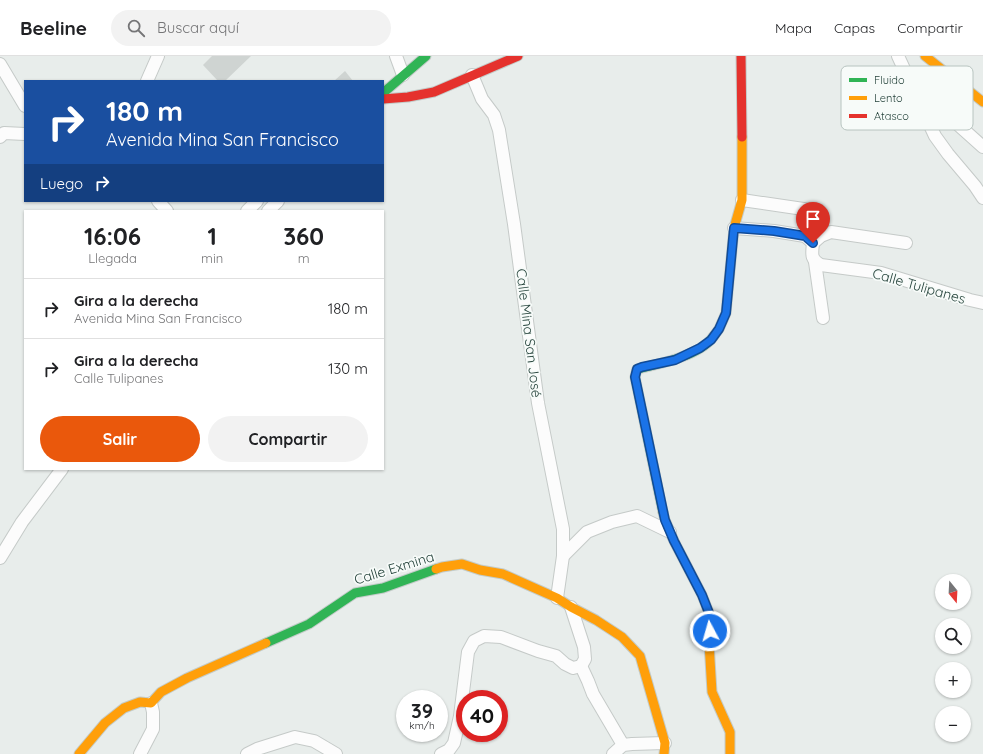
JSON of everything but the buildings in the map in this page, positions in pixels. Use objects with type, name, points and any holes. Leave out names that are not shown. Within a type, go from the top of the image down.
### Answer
[{"type":"street","points":[[147,80],[158,56]]},
{"type":"street","points":[[396,56],[403,76]]},
{"type":"street","points":[[384,92],[426,56]]},
{"type":"street","points":[[384,99],[408,97],[434,92],[472,74],[518,56]]},
{"type":"street","points":[[730,754],[730,732],[712,692],[709,643],[711,618],[702,595],[674,541],[665,520],[635,377],[637,369],[675,360],[700,348],[711,340],[719,329],[726,313],[734,228],[742,200],[741,56]]},
{"type":"street","points":[[898,56],[903,66]]},
{"type":"street","points":[[925,56],[938,66]]},
{"type":"street","points":[[0,64],[24,104]]},
{"type":"street","name":"Calle Mina San José","points":[[472,74],[482,99],[494,115],[499,130],[514,224],[538,403],[563,529],[563,556],[557,598]]},
{"type":"street","points":[[973,94],[983,102]]},
{"type":"street","points":[[932,130],[948,154],[975,186],[983,198]]},
{"type":"street","points":[[964,130],[983,147]]},
{"type":"street","points":[[0,137],[4,133],[24,134]]},
{"type":"street","points":[[742,200],[817,211]]},
{"type":"street","points":[[159,202],[166,210]]},
{"type":"street","points":[[248,210],[256,202]]},
{"type":"street","points":[[269,210],[277,202]]},
{"type":"street","points":[[734,228],[774,231],[805,236],[813,243]]},
{"type":"street","points":[[823,318],[815,262],[811,255],[813,243],[821,236],[831,232],[906,243]]},
{"type":"street","name":"Calle Tulipanes","points":[[815,262],[828,267],[881,273],[983,303]]},
{"type":"street","points":[[0,558],[22,522],[61,470]]},
{"type":"street","points":[[563,556],[587,532],[612,522],[637,516],[670,532]]},
{"type":"street","name":"Calle Exmina","points":[[151,703],[161,692],[187,678],[309,624],[355,593],[383,588],[442,567],[462,564],[480,570],[503,574],[557,598],[596,620],[622,637],[640,656],[665,748]]},
{"type":"street","points":[[447,753],[454,743],[460,716],[468,652],[474,641],[484,636],[502,637],[538,651],[556,656],[573,668],[581,666],[585,660],[584,647],[571,606]]},
{"type":"street","points":[[581,666],[593,694],[623,745]]},
{"type":"street","points":[[79,754],[105,723],[124,708],[140,702],[151,703],[153,712],[153,729],[140,754]]},
{"type":"street","points":[[247,754],[257,749],[295,737],[314,741],[336,754]]},
{"type":"street","points":[[613,754],[623,745],[632,744],[665,748]]},
{"type":"traffic: fast","points":[[384,92],[426,56]]},
{"type":"traffic: fast","points":[[663,512],[635,377],[637,369],[667,362],[689,354],[707,344],[713,337]]},
{"type":"traffic: fast","points":[[266,643],[309,624],[355,593],[383,588],[436,569]]},
{"type":"traffic: slow","points":[[925,56],[938,66]]},
{"type":"traffic: slow","points":[[973,94],[983,102]]},
{"type":"traffic: slow","points":[[713,337],[719,329],[726,313],[734,228],[742,200],[742,137]]},
{"type":"traffic: slow","points":[[663,512],[674,541],[702,595],[711,618],[709,643],[712,692],[730,732],[730,754]]},
{"type":"traffic: slow","points":[[436,569],[462,564],[480,570],[503,574],[557,598],[596,620],[622,637],[640,656],[665,743],[664,754]]},
{"type":"traffic: slow","points":[[79,754],[105,723],[124,708],[140,702],[151,703],[161,692],[187,678],[266,643]]},
{"type":"traffic: jam","points":[[384,99],[408,97],[434,92],[518,56]]},
{"type":"traffic: jam","points":[[741,56],[742,137]]},
{"type":"route","points":[[710,631],[711,618],[702,595],[674,541],[665,520],[635,377],[637,369],[675,360],[700,348],[711,340],[719,329],[726,313],[734,228],[774,231],[805,236],[813,243]]}]
